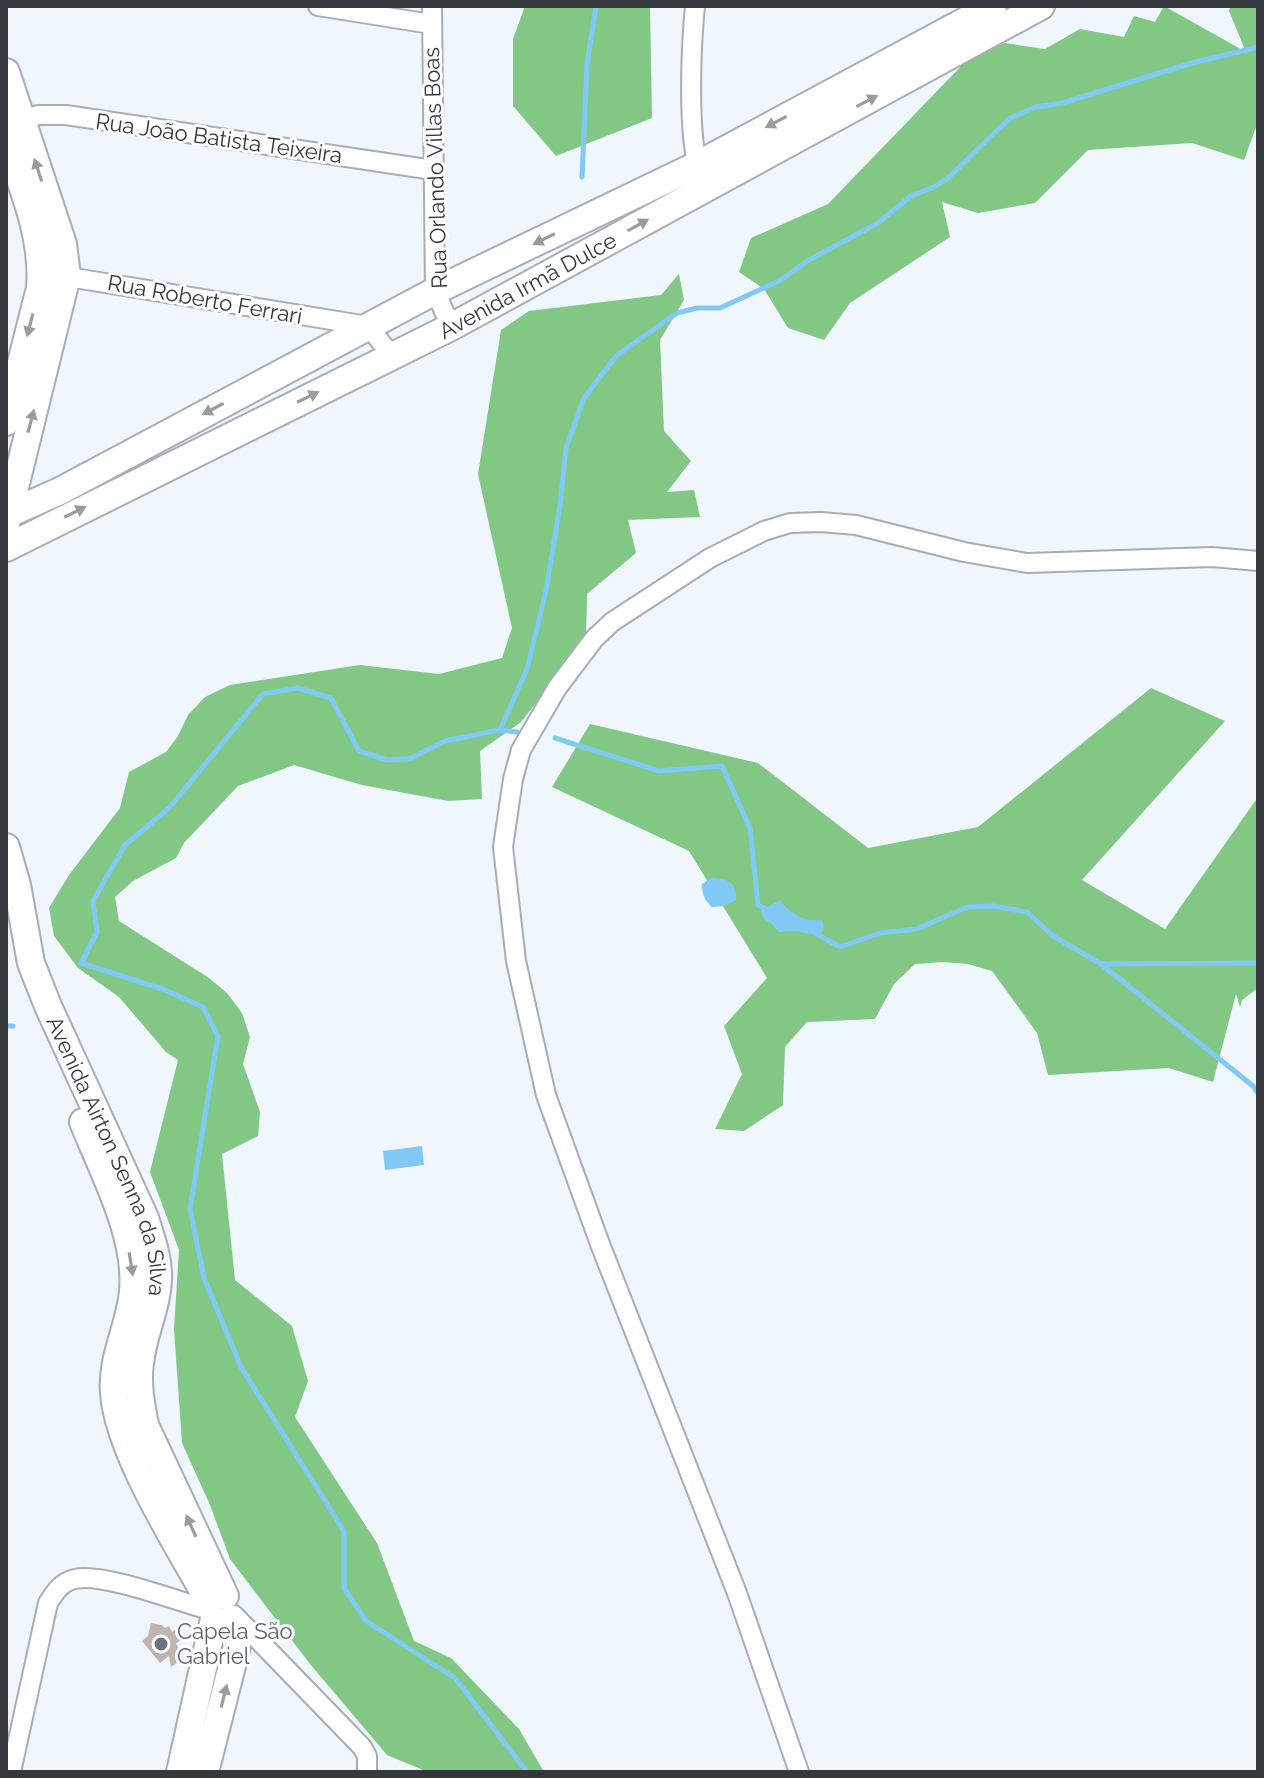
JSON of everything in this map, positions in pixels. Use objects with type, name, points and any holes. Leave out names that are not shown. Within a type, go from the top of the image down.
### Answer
[{"type":"street","points":[[318,6],[432,15]]},
{"type":"street","points":[[695,6],[692,78],[701,176]]},
{"type":"street","name":"Avenida Irmã Dulce","points":[[6,548],[451,327],[701,176],[993,6]]},
{"type":"street","name":"Avenida Irmã Dulce","points":[[7,518],[435,291],[701,176],[1041,6]]},
{"type":"street","name":"Rua Orlando Villas Boas","points":[[432,15],[435,291],[451,327]]},
{"type":"street","points":[[6,72],[14,123],[63,244],[67,276],[7,518]]},
{"type":"street","name":"Rua João Batista Teixeira","points":[[14,123],[38,115],[66,115],[433,170]]},
{"type":"street","points":[[6,141],[37,234],[41,273],[40,288],[6,422]]},
{"type":"street","name":"Rua Roberto Ferrari","points":[[41,273],[368,326]]},
{"type":"street","points":[[368,326],[392,356]]},
{"type":"street","points":[[799,1772],[737,1593],[600,1244],[546,1095],[516,961],[503,847],[513,779],[521,750],[557,688],[594,639],[612,622],[710,558],[764,531],[790,523],[856,525],[964,552],[1027,563],[1212,557],[1258,561]]},
{"type":"street","name":"Avenida Airton Senna da Silva","points":[[6,847],[31,963],[129,1209],[134,1276],[130,1307],[114,1369],[114,1394],[119,1420],[138,1469],[221,1610]]},
{"type":"street","name":"Avenida Airton Senna da Silva","points":[[6,930],[30,1001],[129,1209]]},
{"type":"street","points":[[11,1772],[48,1603],[63,1583],[75,1578],[96,1578],[221,1610],[362,1747],[367,1756],[367,1772]]},
{"type":"street","points":[[180,1772],[221,1610]]},
{"type":"street","points":[[205,1772],[237,1646],[221,1610]]},
{"type":"green space","points":[[525,6],[650,6],[652,118],[556,156],[513,106],[513,39]]},
{"type":"green space","points":[[1164,6],[1246,52],[1229,11],[1230,6],[1258,6],[1258,122],[1244,160],[1192,143],[1088,150],[1035,203],[978,213],[942,202],[950,237],[850,303],[824,340],[788,328],[764,289],[739,272],[751,238],[828,204],[967,60],[1005,43],[1045,49],[1080,29],[1124,37],[1134,16],[1155,22]]},
{"type":"green space","points":[[679,274],[684,300],[660,340],[664,431],[691,461],[667,492],[694,490],[700,517],[628,520],[636,553],[587,594],[586,639],[521,722],[480,751],[482,799],[448,801],[362,785],[294,765],[238,786],[184,843],[176,858],[133,881],[115,897],[119,921],[209,978],[227,993],[242,1013],[250,1037],[243,1064],[260,1112],[258,1136],[222,1154],[235,1280],[292,1326],[308,1381],[295,1417],[377,1543],[414,1641],[451,1658],[519,1729],[544,1772],[428,1772],[387,1755],[310,1664],[230,1559],[182,1443],[174,1329],[179,1250],[150,1172],[178,1060],[166,1052],[119,997],[78,968],[54,936],[49,908],[69,875],[120,808],[129,772],[166,752],[188,715],[205,697],[230,685],[360,665],[439,674],[502,658],[512,628],[478,474],[501,330],[529,311],[661,295]]},
{"type":"green space","points":[[1151,688],[1225,721],[1082,880],[1165,929],[1258,797],[1258,988],[1242,1000],[1240,1007],[1236,994],[1213,1082],[1169,1068],[1048,1075],[1037,1033],[992,971],[968,964],[915,964],[894,984],[875,1019],[807,1022],[785,1047],[783,1105],[744,1131],[715,1129],[742,1074],[724,1026],[767,978],[689,851],[552,787],[590,724],[758,763],[868,848],[978,827]]},
{"type":"water","points":[[711,878],[730,882],[735,889],[736,900],[725,906],[712,907],[705,899],[702,888],[702,884]]},
{"type":"water","points":[[780,900],[798,916],[822,920],[824,927],[820,936],[797,931],[778,932],[764,919],[761,911]]},
{"type":"water","points":[[422,1146],[424,1165],[385,1170],[383,1151]]},
{"type":"building","name":"Capela São Gabriel","points":[[151,1623],[165,1628],[169,1626],[172,1632],[179,1626],[186,1638],[176,1643],[183,1658],[171,1667],[169,1656],[160,1663],[142,1641],[148,1636]]},
{"type":"waterway","points":[[582,177],[587,64],[596,6]]},
{"type":"waterway","points":[[500,730],[527,669],[546,591],[566,448],[584,398],[616,356],[677,313],[697,308],[720,308],[781,280],[807,261],[878,223],[911,196],[948,178],[1010,118],[1036,107],[1062,103],[1192,63],[1258,47]]},
{"type":"waterway","points":[[517,732],[500,730],[445,741],[409,759],[387,760],[359,751],[331,698],[298,688],[263,694],[169,808],[125,845],[93,901],[97,932],[81,963],[165,990],[203,1007],[218,1036],[190,1209],[204,1278],[241,1367],[344,1531],[344,1588],[366,1621],[455,1678],[527,1772]]},
{"type":"waterway","points":[[555,738],[659,771],[722,766],[750,828],[758,905],[770,911]]},
{"type":"waterway","points":[[815,933],[840,947],[880,933],[917,929],[967,907],[993,906],[1027,912],[1053,936],[1101,964],[1258,963]]},
{"type":"waterway","points":[[1101,964],[1258,1093]]},
{"type":"waterway","points":[[6,1026],[13,1026]]},
{"type":"place","name":"Capela São Gabriel","points":[[161,1644]]}]
